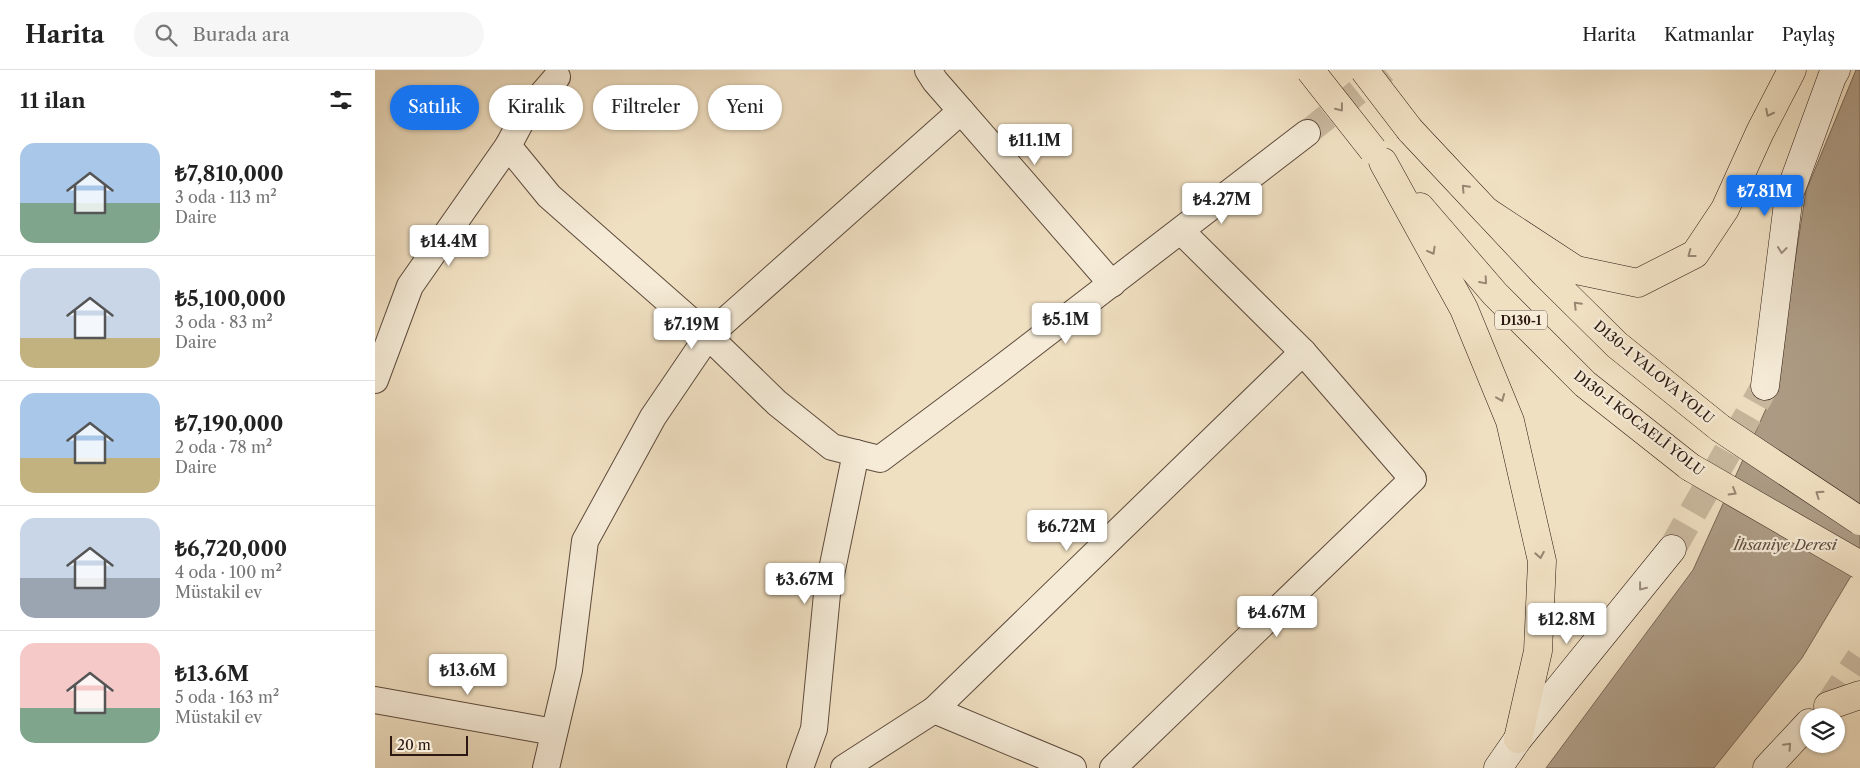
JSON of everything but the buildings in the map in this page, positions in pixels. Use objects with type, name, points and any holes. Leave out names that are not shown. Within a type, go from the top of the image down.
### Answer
[{"type":"highway","name":"D130-1","points":[[1310,70],[1378,156]]},
{"type":"highway","name":"D130-1 YALOVA YOLU","points":[[1364,70],[1410,130],[1545,274],[1617,345],[1720,428],[1860,522]]},
{"type":"highway","points":[[1486,210],[1576,270],[1638,283],[1695,254],[1725,209],[1760,132],[1792,70]]},
{"type":"highway","name":"D130-1 KOCAELİ YOLU","points":[[1378,156],[1495,294],[1585,384],[1690,467],[1860,565]]},
{"type":"highway","points":[[1378,156],[1464,309],[1510,421],[1542,560],[1539,651],[1518,739]]},
{"type":"highway","points":[[1833,708],[1860,695]]},
{"type":"main road","points":[[1765,386],[1789,195],[1836,70]]},
{"type":"main road","points":[[1498,768],[1518,739],[1672,549]]},
{"type":"main road","points":[[1767,768],[1800,734]]},
{"type":"street","points":[[928,70],[1112,284]]},
{"type":"street","points":[[375,380],[411,286],[508,146],[525,114],[554,72]]},
{"type":"street","points":[[546,768],[569,670],[585,542],[653,417],[708,336],[961,110]]},
{"type":"street","points":[[508,146],[549,196],[708,336],[777,403],[832,446],[880,459],[1112,284],[1307,133]]},
{"type":"street","points":[[1113,768],[1413,479],[1303,352],[1181,231]]},
{"type":"street","points":[[844,768],[934,710],[1303,352]]},
{"type":"street","points":[[800,768],[814,729],[827,594],[856,453]]},
{"type":"street","points":[[375,700],[554,732]]},
{"type":"street","points":[[934,710],[1073,768]]},
{"type":"water","name":"İhsaniye Deresi","points":[[1856,70],[1860,70],[1860,561],[1802,658],[1714,768],[1546,768],[1693,570],[1775,389],[1806,191]]},
{"type":"tunnel","points":[[1307,133],[1385,70]]},
{"type":"tunnel","points":[[1672,549],[1765,386]]},
{"type":"tunnel","points":[[1828,706],[1860,658]]}]
